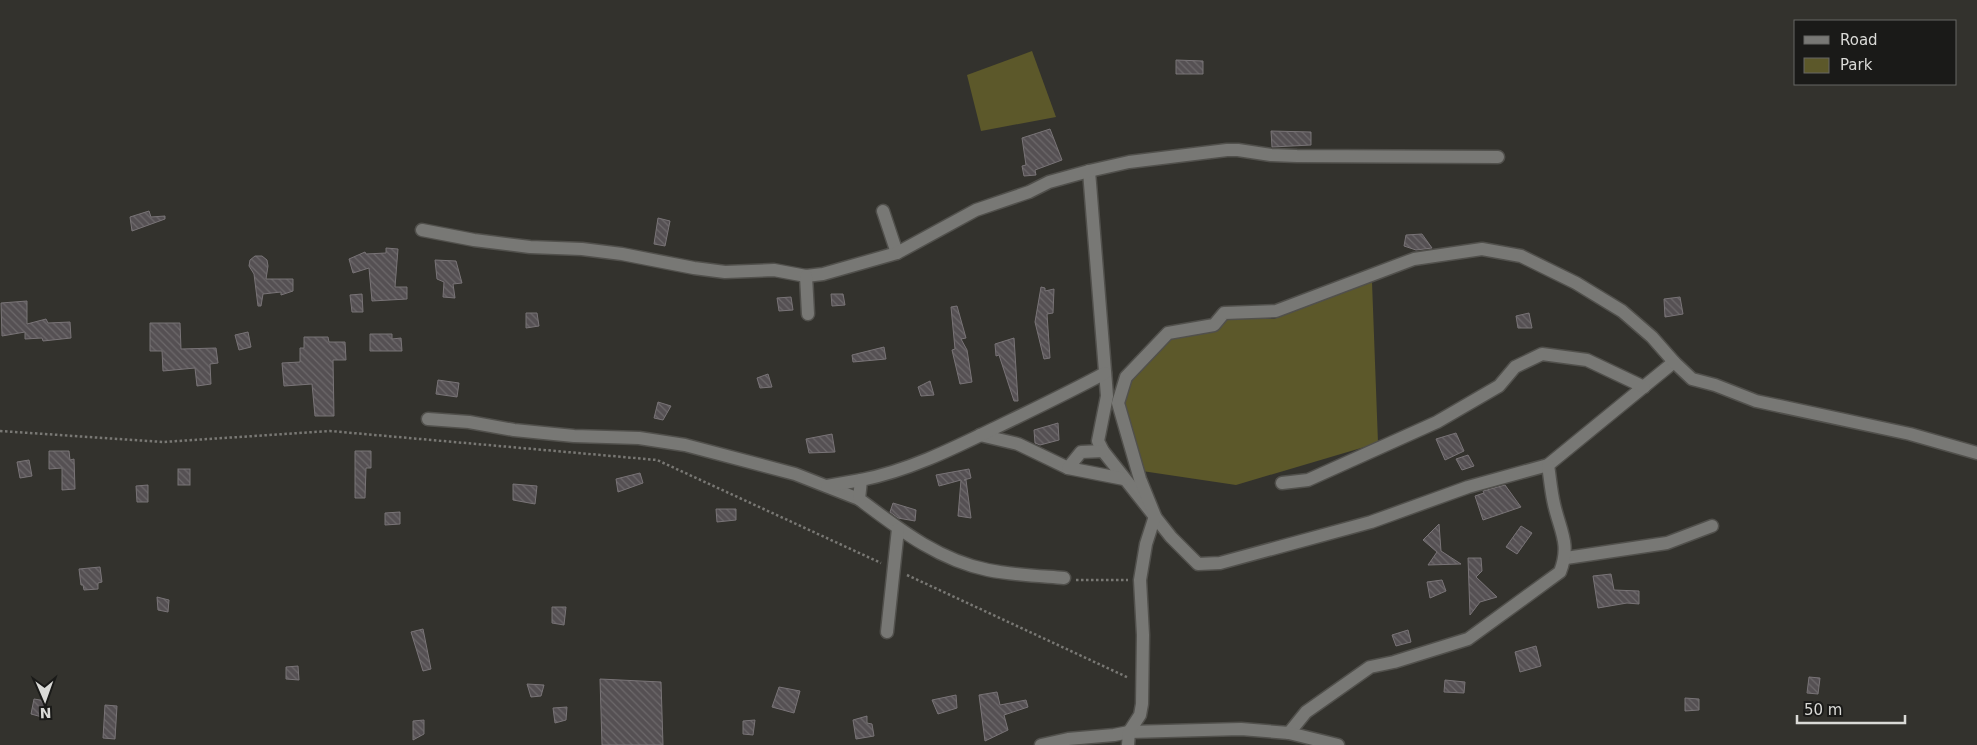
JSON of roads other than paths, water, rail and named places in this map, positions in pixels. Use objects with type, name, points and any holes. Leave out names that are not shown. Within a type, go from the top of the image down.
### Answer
[{"type":"street","points":[[422,230],[474,240],[530,247],[582,249],[622,254],[724,272],[774,270],[806,276],[823,274],[897,252],[976,210],[1021,195],[1049,182],[1129,162],[1227,150],[1297,156],[1498,157]]},
{"type":"street","points":[[1089,171],[1106,396],[1098,440],[1103,451],[1124,479],[1171,537],[1198,564],[1220,563],[1371,522],[1468,487],[1548,465],[1674,362]]},
{"type":"street","points":[[883,210],[897,252]]},
{"type":"street","points":[[1129,738],[1140,715],[1143,684],[1143,635],[1140,580],[1146,544],[1155,516],[1140,479],[1118,403],[1126,376],[1168,333],[1214,325],[1224,313],[1276,311],[1414,259],[1482,249],[1522,256],[1576,283],[1622,312],[1652,337],[1692,379],[1715,385],[1756,401],[1918,435],[1977,453]]},
{"type":"street","points":[[806,276],[808,314]]},
{"type":"street","points":[[1282,483],[1308,480],[1437,422],[1499,386],[1515,367],[1542,354],[1587,360],[1644,387]]},
{"type":"street","points":[[826,486],[890,474],[980,435],[1105,373]]},
{"type":"street","points":[[428,419],[469,422],[514,430],[574,436],[638,438],[685,445],[795,474],[860,499],[898,529],[936,553],[988,570],[1064,578]]},
{"type":"street","points":[[980,435],[1018,444],[1068,468],[1124,479]]},
{"type":"street","points":[[1068,468],[1081,452],[1103,451]]},
{"type":"street","points":[[1289,733],[1306,712],[1370,667],[1394,662],[1468,639],[1560,572],[1566,558],[1564,539],[1554,504],[1548,465]]},
{"type":"street","points":[[860,499],[861,480]]},
{"type":"street","points":[[1566,558],[1667,543],[1712,526]]},
{"type":"street","points":[[887,632],[898,529]]},
{"type":"street","points":[[1041,745],[1068,739],[1110,740],[1241,729],[1289,733],[1338,745]]}]
